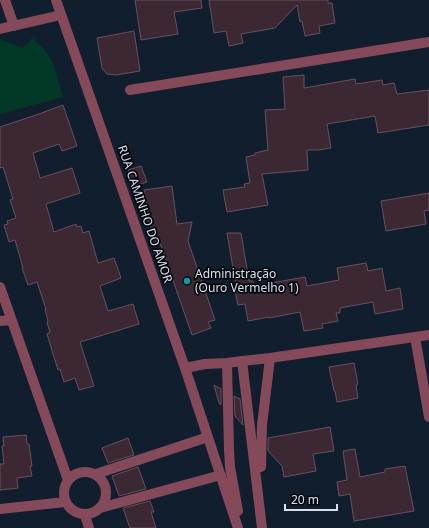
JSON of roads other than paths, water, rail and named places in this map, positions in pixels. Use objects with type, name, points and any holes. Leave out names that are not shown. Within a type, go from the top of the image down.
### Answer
[{"type":"street","points":[[5,0],[14,26]]},
{"type":"street","name":"RUA CAMINHO DO AMOR","points":[[56,0],[185,368],[238,528]]},
{"type":"street","points":[[0,29],[61,15]]},
{"type":"street","points":[[130,90],[429,42]]},
{"type":"street","points":[[0,287],[68,480]]},
{"type":"street","points":[[0,321],[11,320]]},
{"type":"street","points":[[185,368],[205,364],[270,358],[429,335]]},
{"type":"street","points":[[415,337],[429,416]]},
{"type":"street","points":[[260,505],[262,425],[270,358]]},
{"type":"street","points":[[242,361],[262,528]]},
{"type":"street","points":[[226,363],[230,467],[242,528]]},
{"type":"street","points":[[96,474],[103,481],[106,490],[106,500],[100,508],[93,513],[77,513],[65,502],[64,490],[68,480],[76,474],[86,472],[96,474],[208,437]]},
{"type":"street","points":[[100,508],[221,475]]},
{"type":"street","points":[[0,509],[65,502]]},
{"type":"street","points":[[85,514],[89,528]]},
{"type":"place","name":"Administração (Ouro Vermelho 1)","points":[[187,281]]}]
